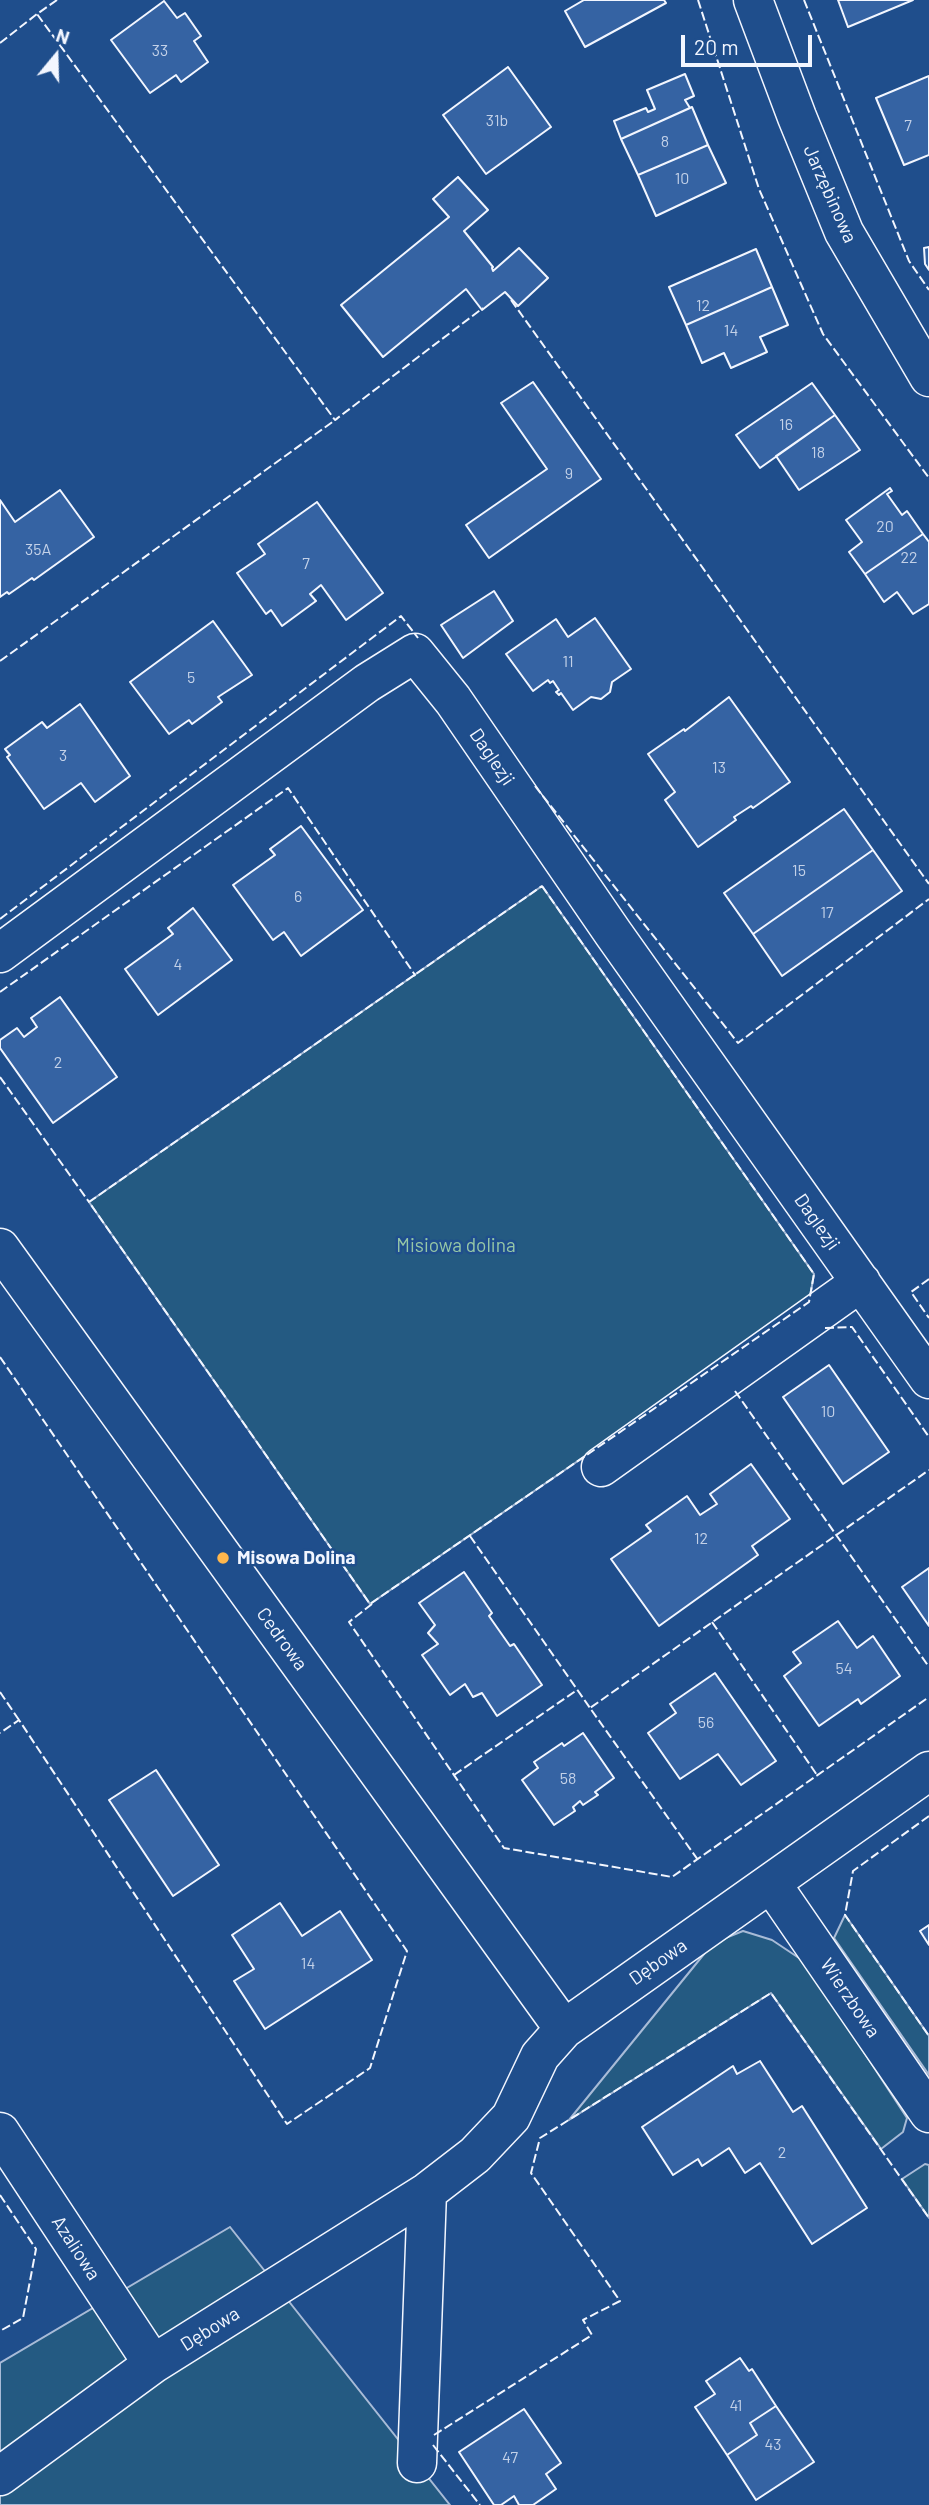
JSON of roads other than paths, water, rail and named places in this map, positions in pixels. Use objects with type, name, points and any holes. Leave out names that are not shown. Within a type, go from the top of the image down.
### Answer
[{"type":"street","name":"Jarzębinowa","points":[[752,0],[844,232],[929,377]]},
{"type":"street","name":"Daglezji","points":[[0,953],[367,683],[415,653],[453,699],[612,933],[929,1379]]},
{"type":"street","name":"Cedrowa","points":[[0,1248],[564,2029]]},
{"type":"street","points":[[601,1467],[861,1282]]},
{"type":"street","name":"Dębowa","points":[[0,2476],[153,2364],[427,2192],[475,2155],[511,2117],[540,2056],[564,2029],[929,1771]]},
{"type":"street","name":"Wierzbowa","points":[[771,1882],[929,2113]]},
{"type":"street","name":"Azaliowa","points":[[0,2132],[153,2364]]},
{"type":"street","points":[[417,2463],[427,2192]]},
{"type":"place","name":"Misowa Dolina","points":[[223,1558]]},
{"type":"park label","name":"Misiowa dolina","points":[[456,1246]]}]
